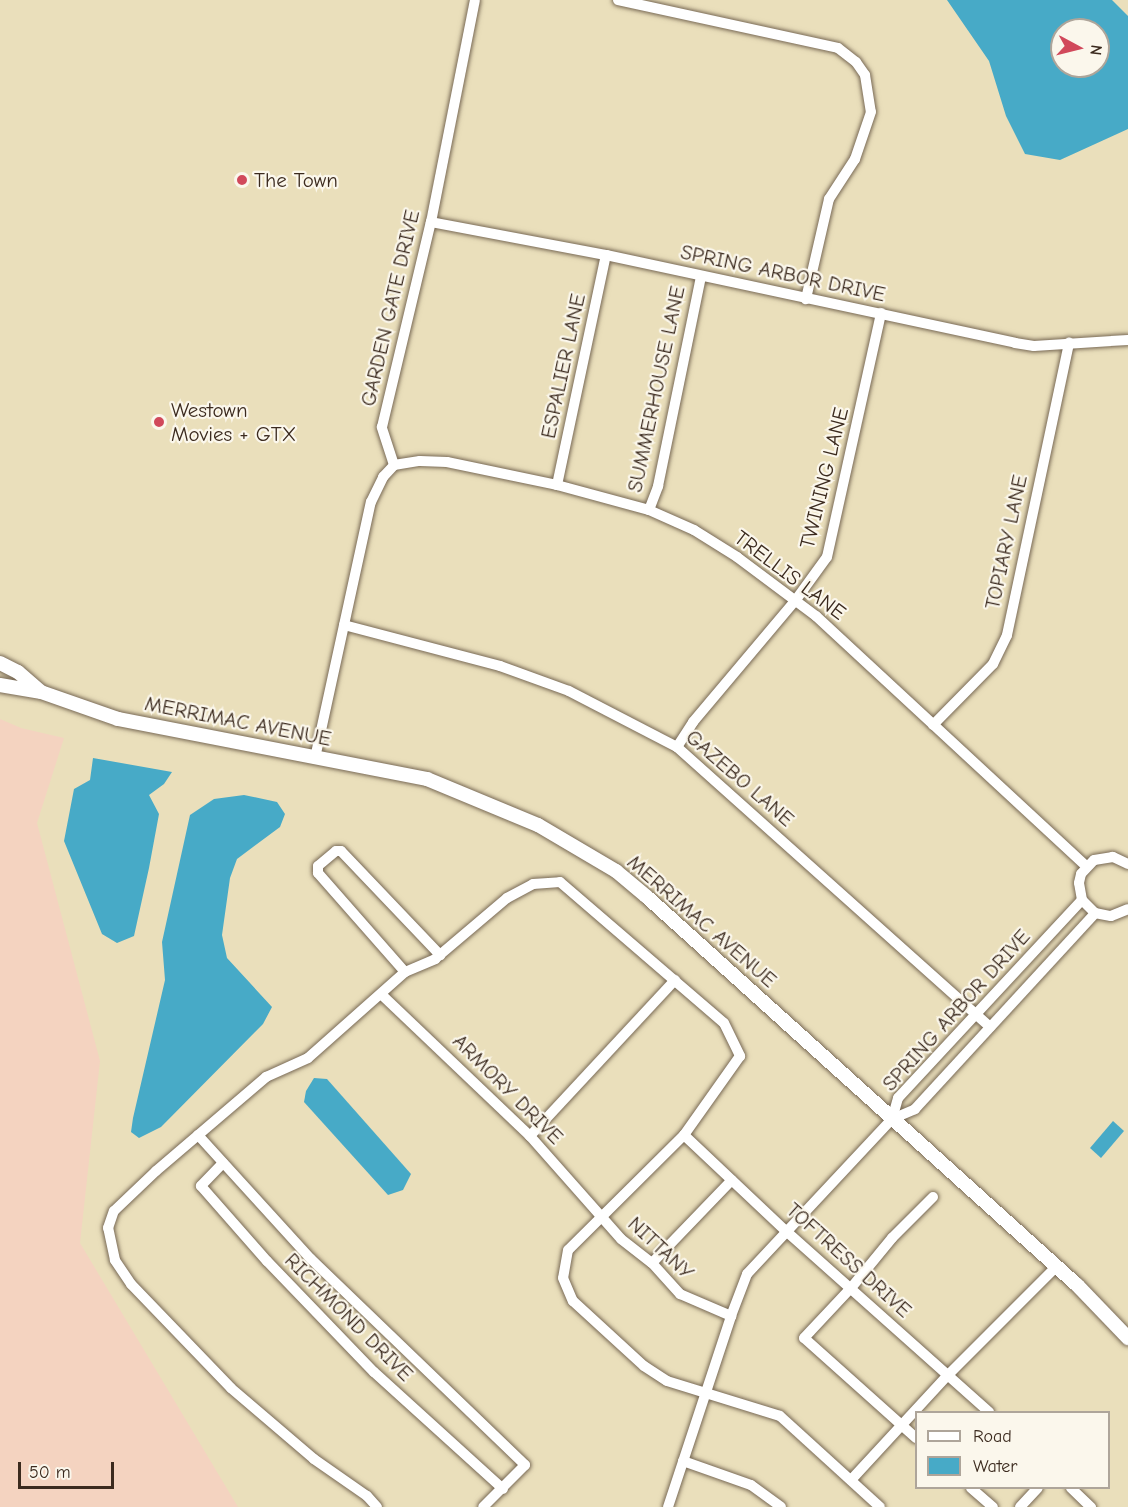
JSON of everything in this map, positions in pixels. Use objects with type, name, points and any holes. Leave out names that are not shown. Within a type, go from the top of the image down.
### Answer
[{"type":"street","name":"GARDEN GATE DRIVE","points":[[394,465],[382,427],[431,222],[475,0]]},
{"type":"street","points":[[618,0],[838,48],[856,62],[865,75],[870,92],[869,120],[855,159],[829,200],[806,299]]},
{"type":"street","name":"SPRING ARBOR DRIVE","points":[[431,222],[606,255],[1015,343],[1034,346],[1128,340]]},
{"type":"street","name":"ESPALIER LANE","points":[[557,485],[606,255]]},
{"type":"street","name":"SUMMERHOUSE LANE","points":[[649,510],[658,486],[701,276]]},
{"type":"street","name":"TWINING LANE","points":[[677,747],[693,722],[795,601],[827,558],[881,313]]},
{"type":"street","name":"TOPIARY LANE","points":[[933,725],[993,664],[1004,642],[1069,343]]},
{"type":"street","name":"TRELLIS LANE","points":[[394,465],[420,460],[447,462],[557,485],[649,510],[694,530],[737,557],[816,616],[1086,867]]},
{"type":"street","points":[[315,758],[371,502],[383,477],[394,465]]},
{"type":"street","name":"GAZEBO LANE","points":[[344,625],[500,666],[570,691],[677,747],[990,1027]]},
{"type":"street","name":"MERRIMAC AVENUE","points":[[0,663],[18,672],[41,692]]},
{"type":"street","name":"MERRIMAC AVENUE","points":[[0,685],[41,692],[118,719],[427,779],[538,825],[616,872],[1056,1267],[1128,1338]]},
{"type":"street","points":[[405,972],[318,873],[318,866],[336,851],[341,851],[440,955]]},
{"type":"street","points":[[1128,864],[1113,857],[1103,857],[1086,867],[1079,882],[1082,900],[1095,913],[1111,916],[1128,909]]},
{"type":"street","points":[[377,1507],[367,1496],[314,1459],[231,1388],[131,1284],[115,1260],[108,1228],[114,1211],[266,1077],[308,1058],[405,972],[440,955],[507,898],[533,884],[560,882],[724,1023],[740,1056],[684,1135],[575,1242],[566,1257],[563,1278],[573,1301],[644,1366],[667,1381],[767,1410],[780,1416],[880,1507]]},
{"type":"street","name":"SPRING ARBOR DRIVE","points":[[892,1119],[898,1098],[1082,900]]},
{"type":"street","name":"SPRING ARBOR DRIVE","points":[[892,1119],[915,1110],[1095,913]]},
{"type":"street","points":[[530,1136],[675,980]]},
{"type":"street","name":"ARMORY DRIVE","points":[[381,994],[530,1136],[602,1217]]},
{"type":"street","points":[[668,1507],[747,1274],[892,1119]]},
{"type":"street","name":"RICHMOND DRIVE","points":[[198,1135],[311,1259],[525,1465],[502,1489],[374,1372],[267,1261],[201,1186],[223,1163]]},
{"type":"street","name":"TOFTRESS DRIVE","points":[[684,1135],[786,1231],[987,1411]]},
{"type":"street","points":[[652,1263],[732,1180]]},
{"type":"street","points":[[915,1437],[804,1338],[851,1288],[892,1238],[933,1197]]},
{"type":"street","name":"NITTANY","points":[[602,1217],[639,1256],[652,1263],[680,1294],[731,1316]]},
{"type":"street","points":[[915,1411],[1056,1267]]},
{"type":"street","points":[[851,1480],[915,1411]]},
{"type":"street","points":[[683,1461],[751,1485],[781,1507]]},
{"type":"street","points":[[483,1507],[502,1489]]},
{"type":"street","points":[[972,1489],[993,1507]]},
{"type":"street","points":[[1020,1507],[1037,1489]]},
{"type":"street","points":[[1072,1489],[1091,1507]]},
{"type":"shaded area","points":[[0,719],[21,728],[64,738],[37,823],[100,1061],[80,1243],[238,1507],[0,1507]]},
{"type":"water","points":[[947,0],[1112,0],[1128,16],[1128,129],[1060,160],[1025,154],[1006,116],[989,61]]},
{"type":"water","points":[[93,758],[172,772],[164,784],[149,795],[159,814],[149,868],[134,936],[117,943],[102,934],[64,841],[74,789],[90,780]]},
{"type":"water","points":[[244,795],[277,802],[285,814],[280,827],[237,859],[230,878],[222,935],[227,958],[272,1007],[263,1024],[161,1127],[139,1138],[131,1132],[133,1118],[165,980],[162,942],[190,815],[214,799]]},
{"type":"water","points":[[314,1078],[327,1079],[411,1174],[403,1190],[388,1195],[304,1102],[306,1091]]},
{"type":"water","points":[[1113,1121],[1124,1131],[1101,1158],[1090,1148]]},
{"type":"place","name":"The Town","points":[[242,180]]},
{"type":"place","name":"Westown Movies + GTX","points":[[159,422]]}]
